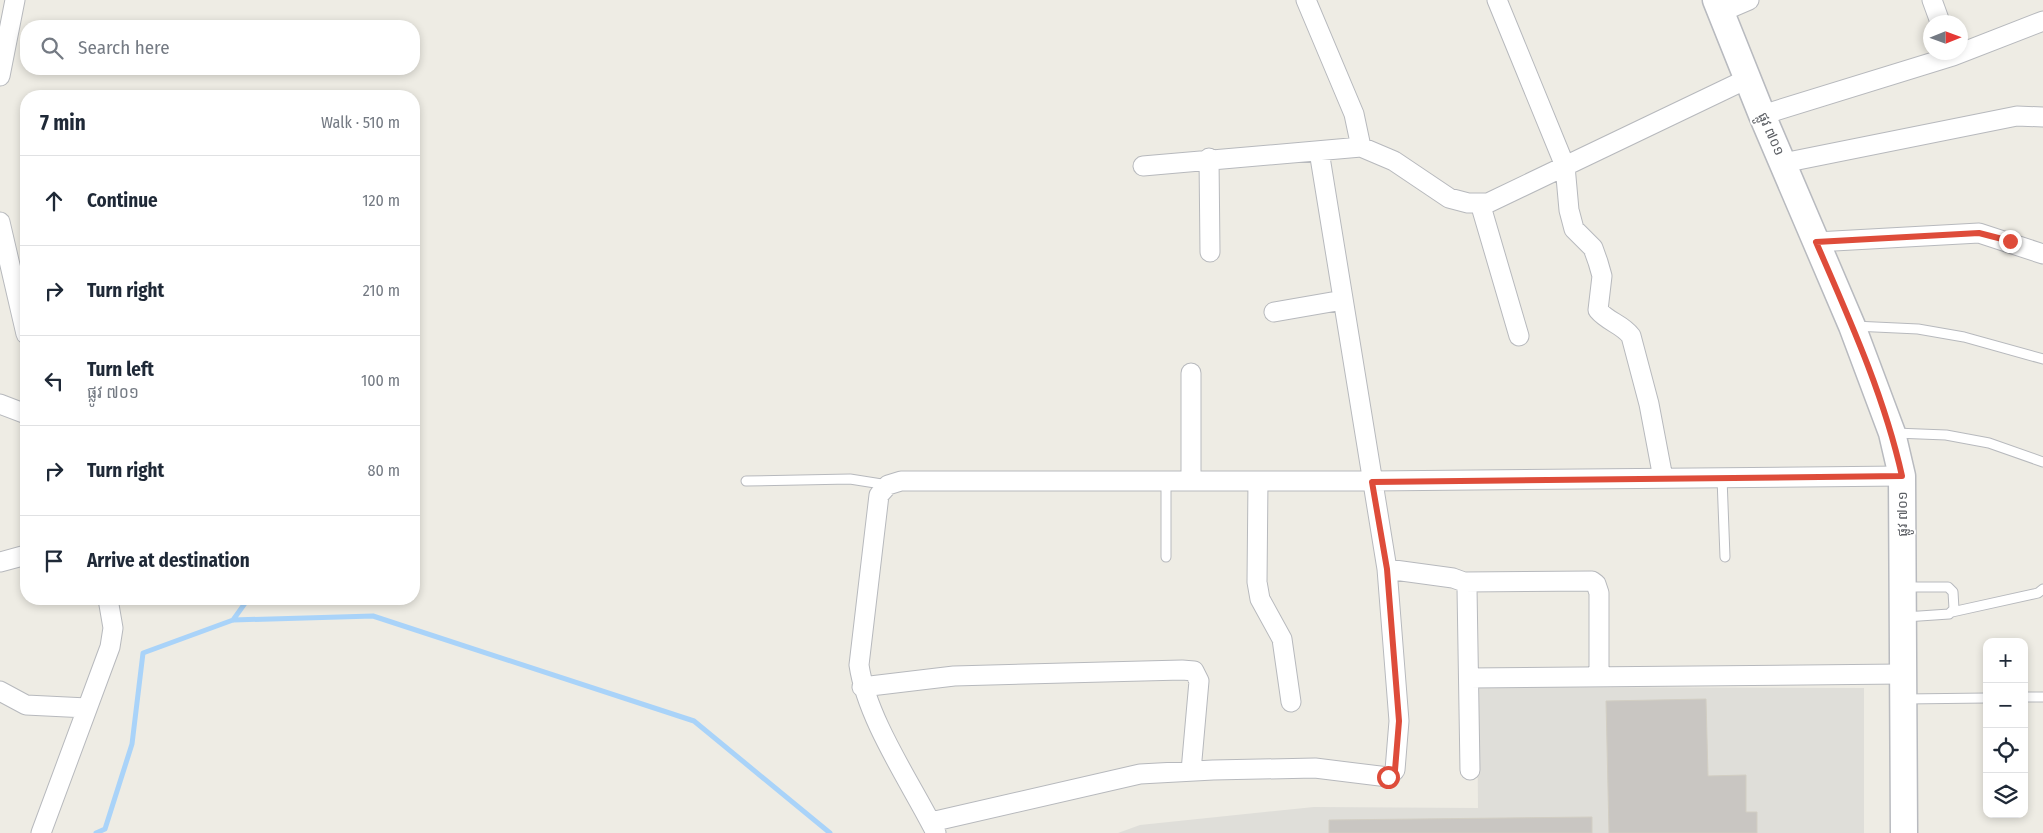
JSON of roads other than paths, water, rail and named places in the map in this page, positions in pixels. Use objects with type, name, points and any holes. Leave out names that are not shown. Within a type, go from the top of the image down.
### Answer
[{"type":"main road","name":"ផ្លូវ ៧០១","points":[[1719,6],[1747,79],[1852,326],[1892,433],[1902,476],[1904,833]]},
{"type":"main road","points":[[1904,794],[1922,833]]},
{"type":"street","points":[[0,76],[15,0]]},
{"type":"street","points":[[1306,0],[1354,114],[1361,147]]},
{"type":"street","points":[[1496,0],[1566,166],[1569,210],[1574,229],[1593,248],[1602,276],[1598,310],[1606,319],[1625,328],[1631,336],[1650,404],[1663,478]]},
{"type":"street","points":[[1719,6],[1749,0]]},
{"type":"street","points":[[1932,0],[1937,15]]},
{"type":"street","points":[[1968,48],[2043,21]]},
{"type":"street","points":[[1762,115],[1933,60]]},
{"type":"street","points":[[1143,166],[1209,158],[1361,147],[1394,161],[1449,198],[1468,203],[1488,203],[1747,79]]},
{"type":"street","points":[[1783,162],[2017,116],[2043,117]]},
{"type":"street","points":[[1319,151],[1372,482],[1387,569],[1399,721],[1395,770],[1388,777],[1315,768],[1140,774],[934,828],[888,742],[862,687],[859,665],[879,495],[888,485],[901,482],[1372,482],[1902,476]]},
{"type":"street","points":[[1209,158],[1210,252]]},
{"type":"street","points":[[1480,203],[1519,336]]},
{"type":"street","points":[[0,222],[20,308]]},
{"type":"street","points":[[1816,242],[1979,233],[2010,241],[2043,254]]},
{"type":"street","points":[[1274,312],[1343,300]]},
{"type":"street","points":[[1191,481],[1192,373]]},
{"type":"street","points":[[0,404],[20,412]]},
{"type":"street","points":[[1258,481],[1257,582],[1260,599],[1282,639],[1291,702]]},
{"type":"street","points":[[0,562],[20,557]]},
{"type":"street","points":[[1387,569],[1453,578],[1464,582],[1592,581],[1596,584],[1599,593],[1599,677]]},
{"type":"street","points":[[1464,582],[1467,588],[1470,770]]},
{"type":"street","points":[[41,833],[110,647],[113,628],[109,605]]},
{"type":"street","points":[[862,687],[954,676],[1182,670],[1194,672],[1199,681],[1192,771]]},
{"type":"street","points":[[1469,678],[1599,677],[1902,687]]},
{"type":"street","points":[[0,691],[26,705],[87,708]]},
{"type":"lane","points":[[1852,326],[1918,329],[1936,332],[1964,337],[2043,359]]},
{"type":"lane","points":[[1892,433],[1946,435],[1989,443],[2043,462]]},
{"type":"lane","points":[[746,481],[850,478],[888,485]]},
{"type":"lane","points":[[1722,478],[1725,557]]},
{"type":"lane","points":[[1166,481],[1166,557]]},
{"type":"lane","points":[[1902,588],[1952,589],[1952,612]]},
{"type":"lane","points":[[1902,617],[1952,612],[2038,593],[2043,590]]},
{"type":"lane","points":[[1902,687],[1983,697]]},
{"type":"lane","points":[[2028,697],[2043,697]]},
{"type":"waterway","points":[[233,620],[244,605]]},
{"type":"waterway","points":[[96,833],[105,829],[132,744],[143,653],[233,620],[373,616],[694,721],[830,833]]}]
